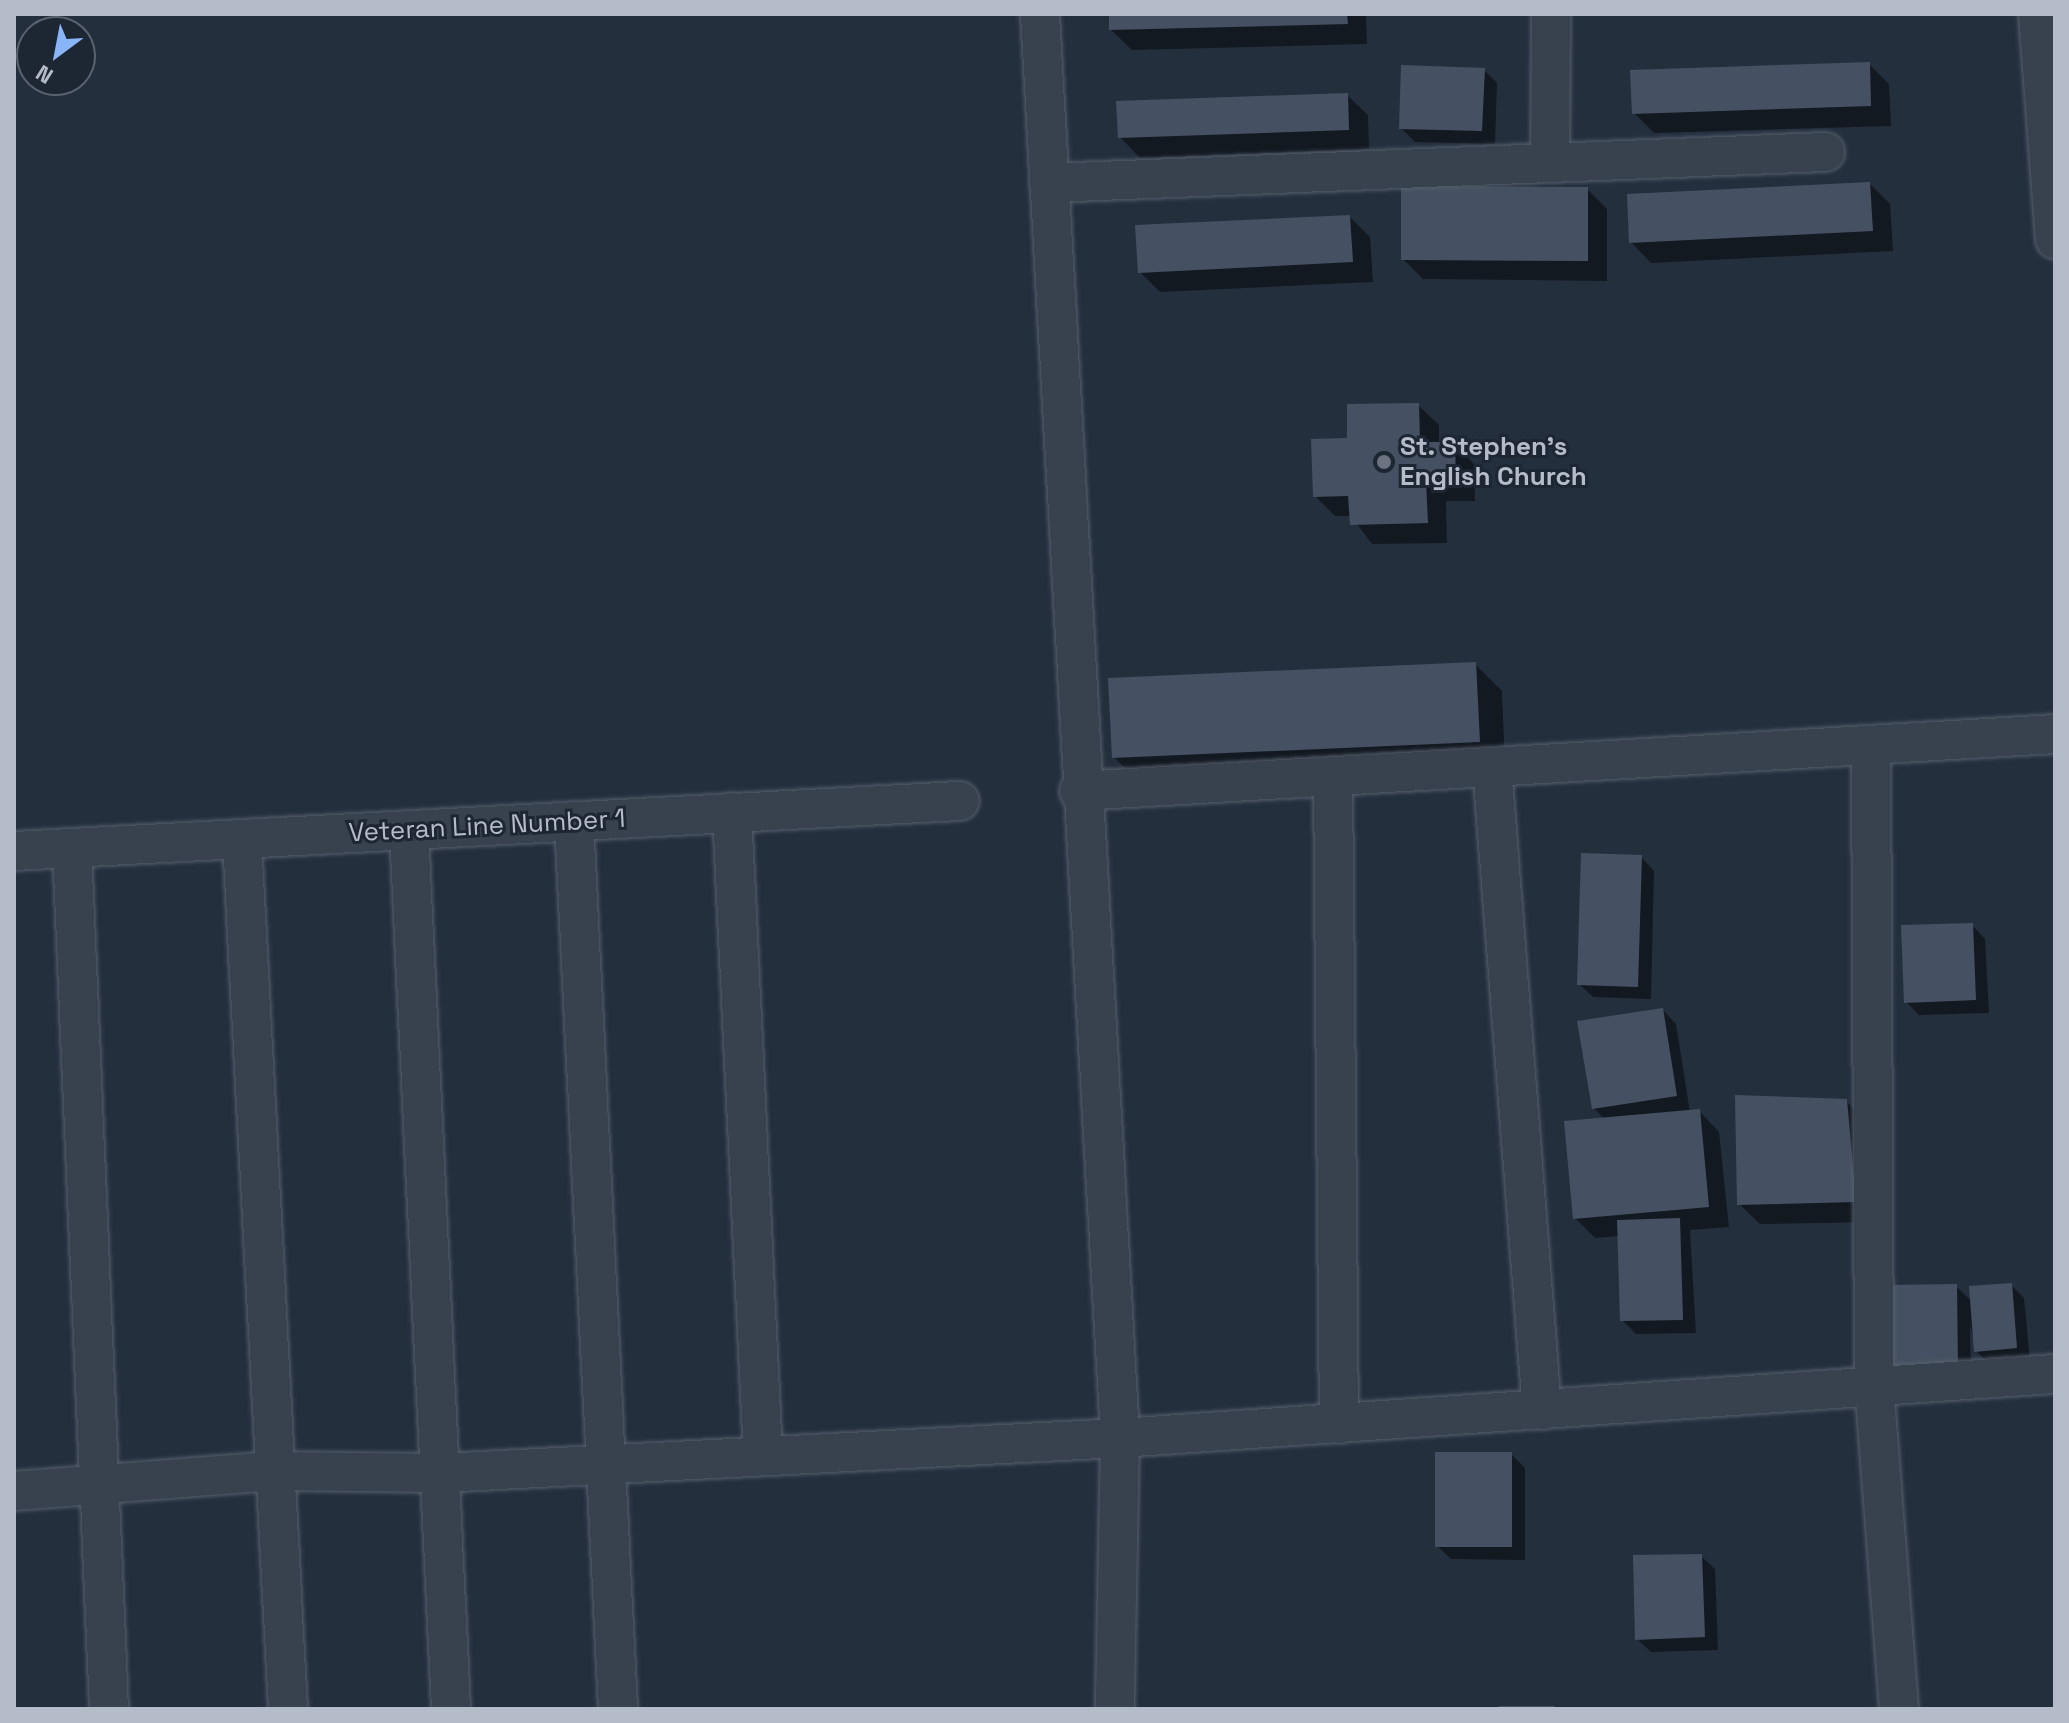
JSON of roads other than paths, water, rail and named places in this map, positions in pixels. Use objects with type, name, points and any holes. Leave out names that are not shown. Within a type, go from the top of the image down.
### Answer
[{"type":"street","points":[[1040,14],[1079,791],[1120,1438],[1115,1709]]},
{"type":"street","points":[[1550,163],[1551,14]]},
{"type":"street","points":[[2038,14],[2055,239]]},
{"type":"street","points":[[1049,183],[1825,152]]},
{"type":"street","points":[[1079,791],[2055,734]]},
{"type":"street","points":[[1871,745],[1874,1384],[1899,1709]]},
{"type":"street","points":[[1492,767],[1542,1410]]},
{"type":"street","points":[[1333,777],[1339,1424]]},
{"type":"street","name":"Veteran Line Number 1","points":[[14,851],[960,801]]},
{"type":"street","points":[[732,812],[763,1455]]},
{"type":"street","points":[[574,821],[618,1709]]},
{"type":"street","points":[[409,831],[451,1709]]},
{"type":"street","points":[[242,840],[288,1709]]},
{"type":"street","points":[[72,848],[104,1488],[109,1709]]},
{"type":"street","points":[[14,1491],[104,1488],[273,1471],[441,1473],[1120,1438],[2055,1374]]},
{"type":"place","name":"St. Stephen's English Church","points":[[1384,462]]}]
